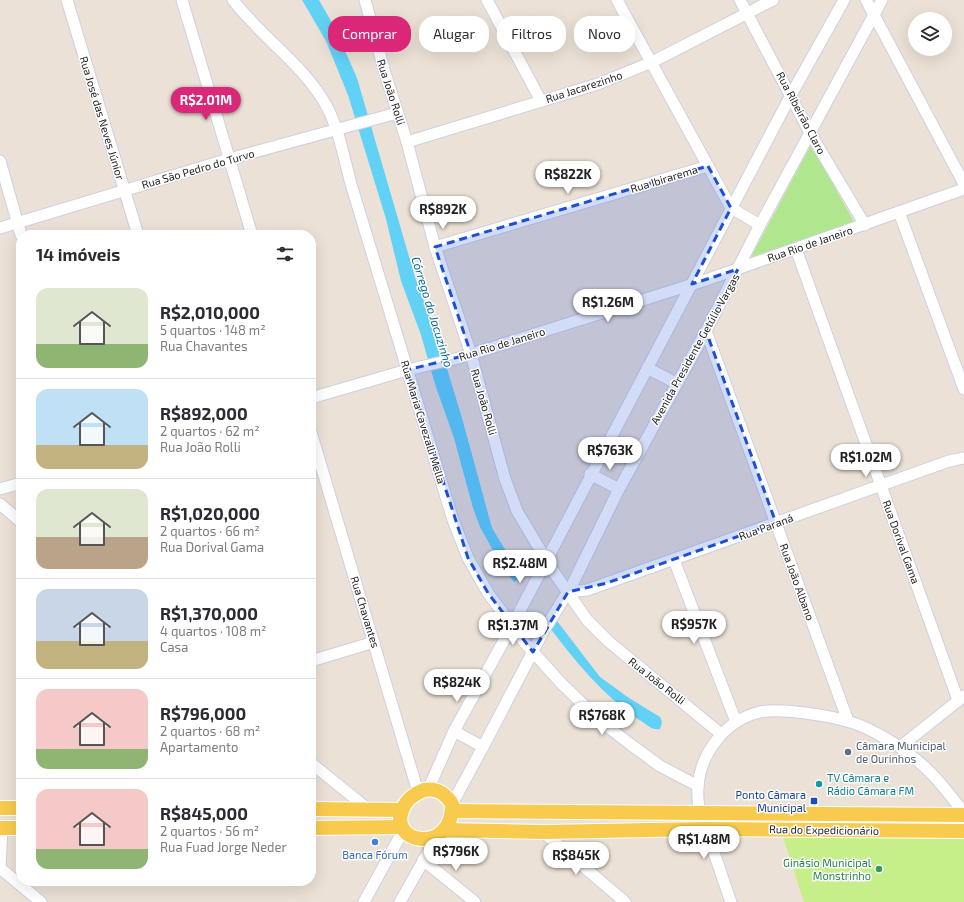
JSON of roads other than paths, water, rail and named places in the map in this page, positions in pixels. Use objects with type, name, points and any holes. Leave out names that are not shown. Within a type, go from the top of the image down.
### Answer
[{"type":"main road","points":[[316,828],[403,828],[414,838],[426,840],[441,833],[451,818],[452,807],[442,792],[423,791],[409,799],[402,810],[403,828]]},
{"type":"main road","name":"Rua do Expedicionário","points":[[452,807],[575,811],[964,814]]},
{"type":"main road","points":[[0,808],[16,808]]},
{"type":"main road","points":[[316,809],[402,810]]},
{"type":"main road","points":[[575,811],[576,831]]},
{"type":"main road","points":[[804,813],[804,830]]},
{"type":"main road","points":[[1,828],[16,828]]},
{"type":"main road","name":"Rua do Expedicionário","points":[[441,833],[704,829],[964,831]]},
{"type":"street","name":"Rua José das Neves Júnior","points":[[67,0],[136,230]]},
{"type":"street","points":[[182,0],[251,230]]},
{"type":"street","name":"Rua Maria Cavezalli Mella","points":[[233,0],[314,86],[326,106],[336,129],[351,184],[453,520],[468,558],[488,593],[533,652],[560,682],[599,720],[660,766],[698,786]]},
{"type":"street","name":"Rua João Rolli","points":[[365,0],[374,36],[407,142],[435,247],[470,354],[505,479],[517,511],[546,559],[587,620],[608,641],[721,734]]},
{"type":"street","points":[[487,0],[541,101]]},
{"type":"street","points":[[617,0],[731,208],[760,225]]},
{"type":"street","name":"Rua Ribeirão Claro","points":[[740,0],[791,95],[810,134],[865,225]]},
{"type":"street","name":"Rua Jacarezinho","points":[[407,142],[598,84],[652,62],[773,0]]},
{"type":"street","points":[[423,791],[454,731],[512,626],[590,474],[791,95],[844,0]]},
{"type":"street","points":[[866,0],[964,184]]},
{"type":"street","name":"Avenida Presidente Getúlio Vargas","points":[[452,807],[533,652],[568,592],[619,489],[706,331],[760,225],[882,0]]},
{"type":"street","name":"Rua São Pedro do Turvo","points":[[0,228],[230,159],[397,113]]},
{"type":"street","points":[[0,161],[20,230]]},
{"type":"street","name":"Rua Ibirarema","points":[[435,247],[708,166]]},
{"type":"street","name":"Rua Rio de Janeiro","points":[[316,397],[407,370],[459,358],[692,284],[865,225],[964,189]]},
{"type":"street","points":[[899,212],[964,390]]},
{"type":"street","name":"Rua Dorival Gama","points":[[796,249],[881,486],[961,698]]},
{"type":"street","name":"Rua João Albano","points":[[706,331],[848,721]]},
{"type":"street","points":[[647,368],[676,383]]},
{"type":"street","name":"Rua Chavantes","points":[[316,449],[374,642],[423,791]]},
{"type":"street","name":"Rua Paraná","points":[[568,592],[600,585],[674,560],[949,461],[964,458]]},
{"type":"street","points":[[590,474],[619,489]]},
{"type":"street","points":[[0,489],[16,484]]},
{"type":"street","points":[[0,504],[16,518]]},
{"type":"street","points":[[674,560],[736,722]]},
{"type":"street","points":[[316,659],[374,642]]},
{"type":"street","points":[[900,747],[961,698]]},
{"type":"street","points":[[731,902],[699,812],[698,786],[707,755],[721,734],[736,722],[749,716],[770,711],[791,712],[848,721],[900,747],[924,765],[937,778],[964,814]]},
{"type":"street","points":[[454,731],[484,747]]},
{"type":"street","points":[[316,766],[368,809]]},
{"type":"street","points":[[1,828],[0,869],[16,882]]},
{"type":"street","points":[[364,902],[403,828]]},
{"type":"street","points":[[543,832],[625,902]]},
{"type":"street","points":[[400,902],[423,860],[441,833]]},
{"type":"street","points":[[423,860],[474,902]]},
{"type":"street","points":[[21,886],[41,902]]},
{"type":"water","points":[[302,0],[319,0],[328,16],[328,46]]},
{"type":"water","points":[[330,52],[346,52],[357,78],[415,277],[441,349],[462,418],[492,528],[522,577],[514,582],[500,563],[480,527],[473,508],[454,438],[435,384],[421,335],[401,281],[386,219],[348,95]]},
{"type":"water","points":[[557,621],[600,677],[629,698],[660,717],[662,722],[660,729],[654,729],[625,709],[590,677],[550,628]]},
{"type":"place","name":"Câmara Municipal de Ourinhos","points":[[848,752]]},
{"type":"place","name":"TV Câmara e Rádio Câmara FM","points":[[819,784]]},
{"type":"place","name":"Ponto Câmara Municipal","points":[[814,801]]},
{"type":"place","name":"Banca Fórum","points":[[375,842]]},
{"type":"place","name":"Ginásio Municipal Monstrinho","points":[[879,869]]},
{"type":"water label","name":"Córrego do Jacuzinho","points":[[432,312]]}]
